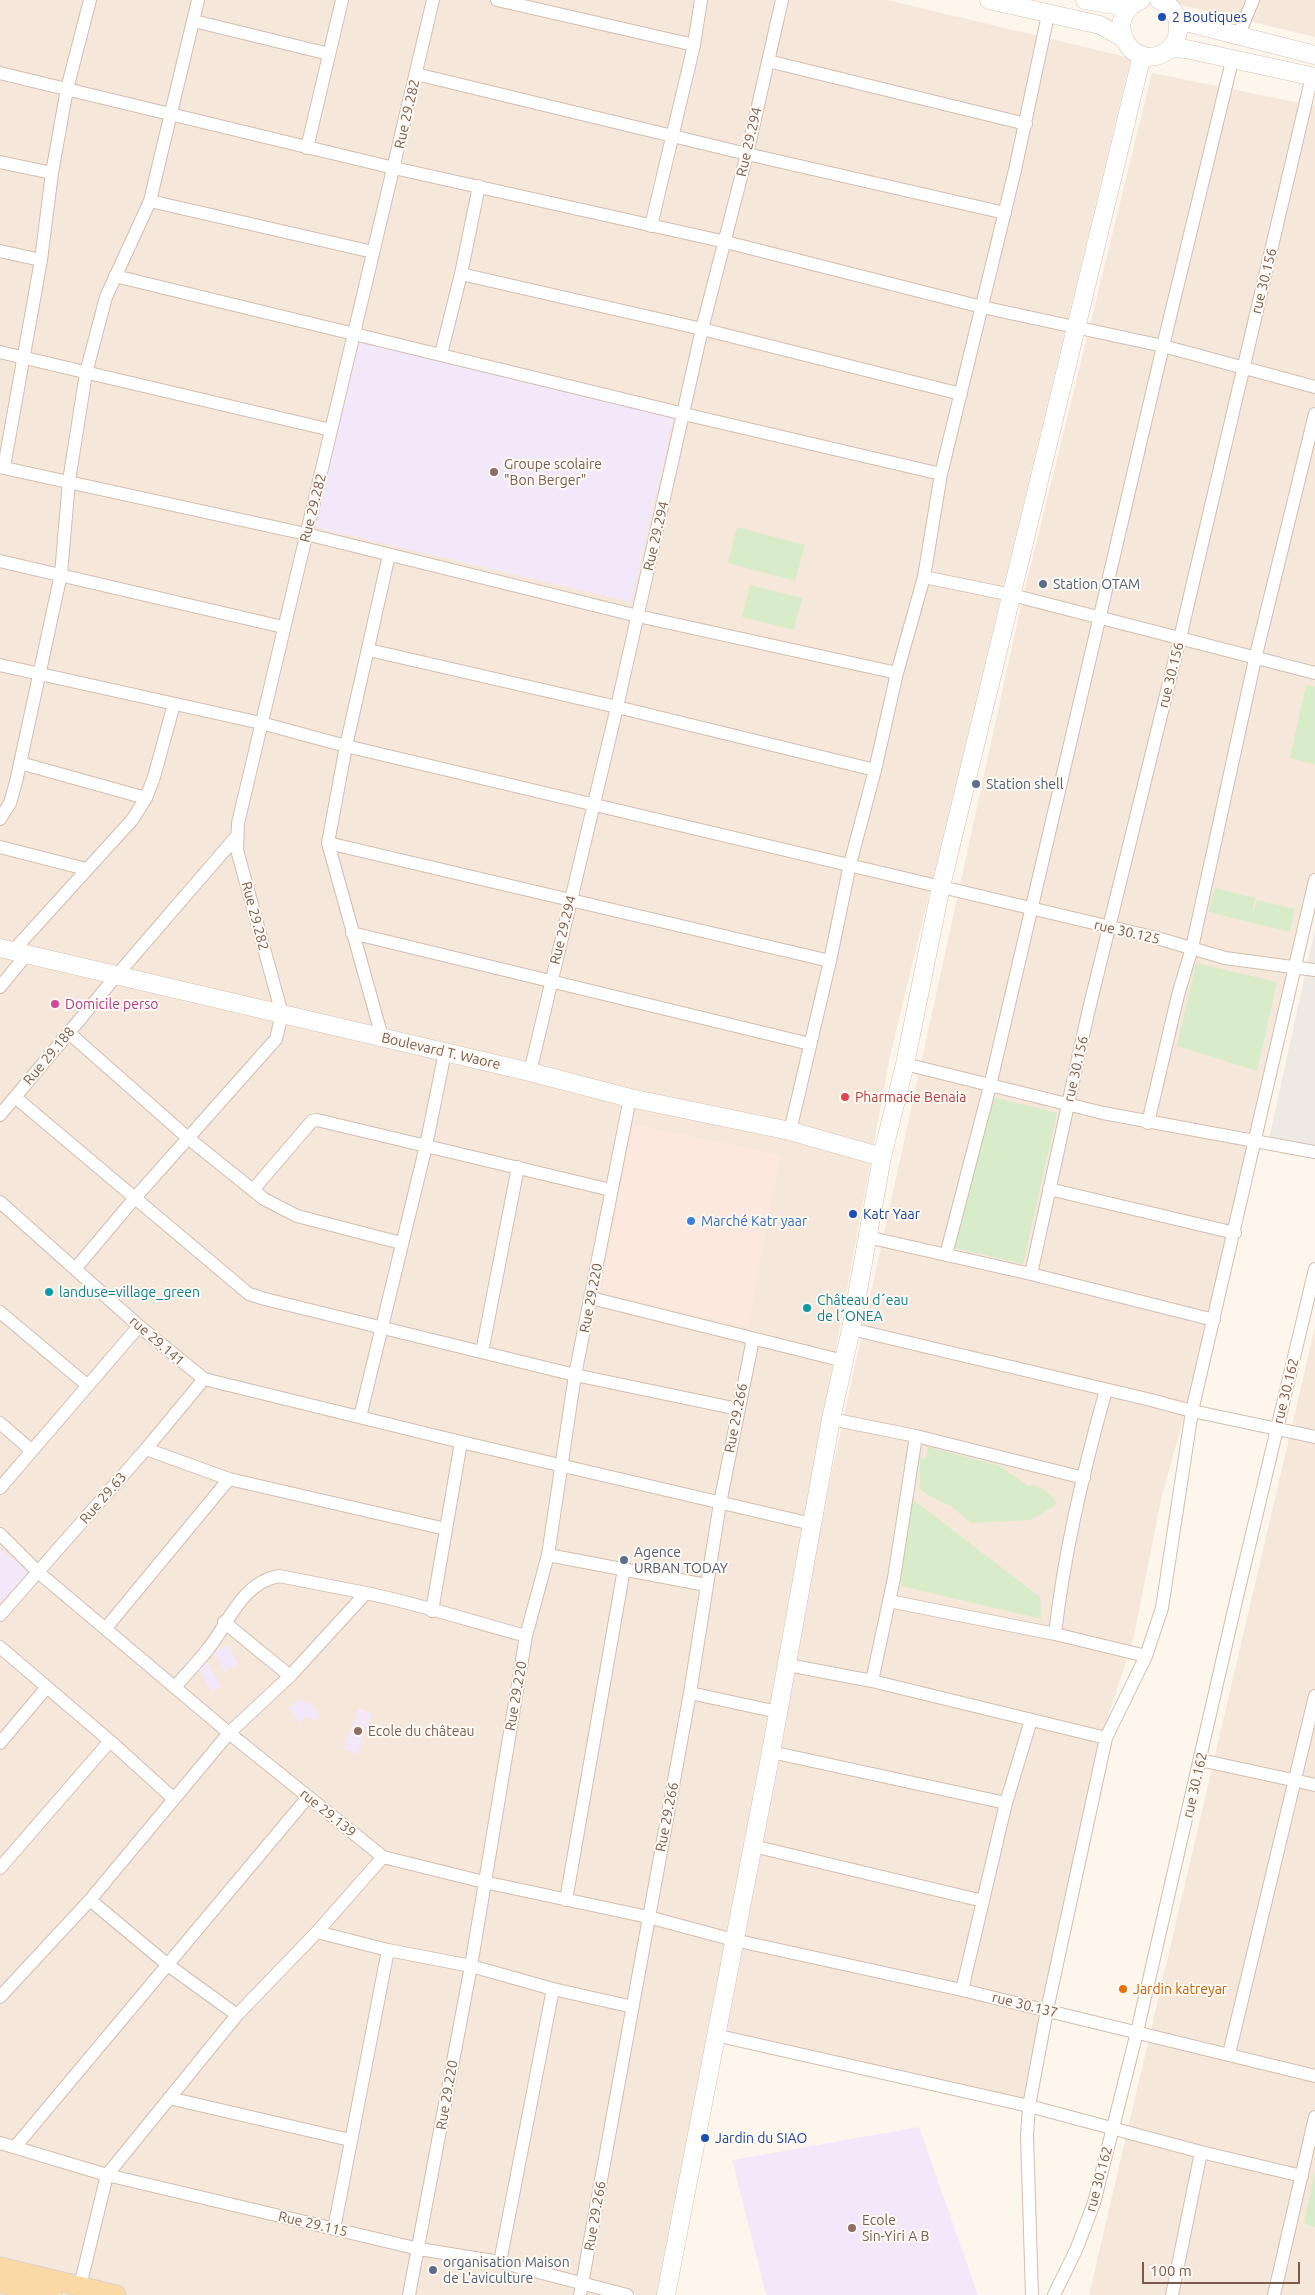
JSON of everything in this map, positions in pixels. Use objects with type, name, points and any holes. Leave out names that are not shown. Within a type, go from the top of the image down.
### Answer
[{"type":"main road","points":[[0,2267],[116,2295]]},
{"type":"main road","points":[[0,2283],[52,2295]]},
{"type":"street","points":[[90,0],[67,89],[52,173],[41,260],[2,467],[306,534],[638,616],[897,673]]},
{"type":"street","points":[[0,819],[10,803],[20,763],[61,574],[69,481],[86,373],[106,297],[150,201],[198,0]]},
{"type":"street","points":[[307,148],[342,0]]},
{"type":"street","name":"Rue 29.282","points":[[282,1014],[237,850],[236,837],[283,627],[434,0]]},
{"type":"street","points":[[496,0],[694,45]]},
{"type":"street","points":[[651,226],[694,45],[700,0]]},
{"type":"street","name":"Rue 29.294","points":[[530,1072],[617,707],[702,329],[726,242],[782,0]]},
{"type":"street","points":[[990,0],[1048,15],[1100,25],[1123,38]]},
{"type":"street","points":[[1085,0],[1115,5],[1136,2]]},
{"type":"street","points":[[1238,36],[1253,0]]},
{"type":"street","points":[[1136,2],[1122,20],[1123,38],[1127,45],[1142,55],[1156,56],[1170,48],[1186,49],[1232,61],[1314,77]]},
{"type":"street","points":[[1170,7],[1238,36],[1315,55]]},
{"type":"street","points":[[1170,7],[1178,32],[1170,48]]},
{"type":"street","points":[[790,1131],[830,961],[850,864],[876,770],[897,673],[924,577],[941,474],[1026,124],[1048,15]]},
{"type":"street","points":[[194,21],[329,54]]},
{"type":"street","points":[[666,2295],[788,1665],[831,1419],[844,1361],[882,1157],[905,1064],[941,886],[1142,55]]},
{"type":"street","points":[[768,60],[1026,124]]},
{"type":"street","points":[[946,1255],[990,1086],[1030,909],[1232,61]]},
{"type":"street","points":[[0,73],[307,148],[726,242],[982,307],[1163,346],[1315,387]]},
{"type":"street","points":[[416,74],[747,154],[1005,213]]},
{"type":"street","name":"rue 30.156","points":[[1031,1274],[1068,1104],[1314,77]]},
{"type":"street","points":[[0,162],[52,173]]},
{"type":"street","points":[[441,354],[461,274],[479,186]]},
{"type":"street","points":[[150,201],[373,252]]},
{"type":"street","points":[[0,251],[41,260]]},
{"type":"street","points":[[461,274],[702,329],[961,394]]},
{"type":"street","points":[[116,276],[684,414],[941,474]]},
{"type":"street","points":[[0,352],[331,430]]},
{"type":"street","points":[[1148,1123],[1192,948],[1255,659],[1315,414]]},
{"type":"street","points":[[382,1037],[328,843],[346,746],[389,555]]},
{"type":"street","points":[[0,561],[283,627]]},
{"type":"street","points":[[924,577],[1012,595],[1255,659],[1315,672]]},
{"type":"street","points":[[369,650],[617,707],[876,770]]},
{"type":"street","name":"rue 30.125","points":[[0,665],[261,723],[346,746],[1110,927],[1232,959],[1315,970]]},
{"type":"street","points":[[0,987],[13,951],[132,820],[146,798],[174,704]]},
{"type":"street","points":[[20,763],[146,798]]},
{"type":"street","name":"Rue 29.188","points":[[0,1115],[116,975],[236,837]]},
{"type":"street","points":[[328,843],[830,961]]},
{"type":"street","points":[[0,847],[86,869]]},
{"type":"street","points":[[1032,2295],[1027,2152],[1030,2106],[1046,2010],[1106,1738],[1146,1656],[1162,1608],[1192,1411],[1235,1233],[1315,880]]},
{"type":"street","points":[[352,933],[810,1044]]},
{"type":"street","name":"Boulevard T. Waore","points":[[13,951],[530,1072],[630,1098],[790,1131],[882,1157]]},
{"type":"street","points":[[75,1270],[134,1199],[276,1039],[282,1014]]},
{"type":"street","points":[[68,1032],[188,1138],[253,1190],[281,1209],[297,1216],[401,1243]]},
{"type":"street","points":[[360,1416],[426,1146],[446,1052]]},
{"type":"street","points":[[905,1064],[1148,1123],[1315,1152]]},
{"type":"street","points":[[15,1097],[249,1294],[575,1375],[738,1409]]},
{"type":"street","name":"Rue 29.220","points":[[409,2295],[471,1966],[526,1636],[548,1555],[575,1375],[630,1098]]},
{"type":"street","points":[[253,1190],[315,1120],[611,1190]]},
{"type":"street","points":[[482,1352],[518,1167]]},
{"type":"street","points":[[1050,1188],[1235,1233]]},
{"type":"street","name":"rue 29.141","points":[[0,1202],[139,1326],[204,1379]]},
{"type":"street","points":[[868,1237],[1031,1274],[1214,1320]]},
{"type":"street","name":"rue 30.162","points":[[1054,2295],[1076,2250],[1094,2203],[1138,2032],[1315,1269]]},
{"type":"street","points":[[591,1298],[844,1361]]},
{"type":"street","points":[[0,1312],[87,1385]]},
{"type":"street","points":[[0,1488],[139,1326]]},
{"type":"street","points":[[850,1329],[1192,1411],[1277,1427],[1315,1437]]},
{"type":"street","name":"Rue 29.266","points":[[581,2290],[690,1693],[720,1503],[753,1339]]},
{"type":"street","points":[[204,1379],[461,1442],[812,1524]]},
{"type":"street","name":"Rue 29.63","points":[[0,1615],[146,1449],[204,1379]]},
{"type":"street","points":[[1056,1634],[1058,1603],[1091,1444],[1106,1390]]},
{"type":"street","points":[[831,1419],[916,1436],[1084,1478]]},
{"type":"street","points":[[0,1422],[32,1450]]},
{"type":"street","points":[[872,1681],[889,1601],[916,1436]]},
{"type":"street","points":[[432,1611],[461,1442]]},
{"type":"street","points":[[146,1449],[229,1479],[446,1529]]},
{"type":"street","points":[[106,1628],[229,1479]]},
{"type":"street","name":"rue 29.139","points":[[0,1534],[38,1572],[229,1733],[382,1857],[484,1882],[648,1917],[734,1940]]},
{"type":"street","points":[[548,1555],[706,1586]]},
{"type":"street","points":[[566,1900],[624,1569]]},
{"type":"street","points":[[175,1687],[209,1647],[224,1622],[245,1595],[270,1578],[279,1576],[414,1603],[432,1611],[526,1636]]},
{"type":"street","points":[[0,1997],[90,1900],[229,1733],[290,1676],[366,1593]]},
{"type":"street","points":[[889,1601],[1056,1634],[1146,1656]]},
{"type":"street","points":[[224,1622],[290,1676]]},
{"type":"street","points":[[0,1647],[110,1741],[174,1799]]},
{"type":"street","points":[[788,1665],[872,1681],[1106,1738]]},
{"type":"street","points":[[0,1742],[47,1687]]},
{"type":"street","points":[[690,1693],[778,1712]]},
{"type":"street","points":[[1229,2054],[1315,1696]]},
{"type":"street","points":[[962,1990],[1006,1803],[1031,1720]]},
{"type":"street","points":[[0,1868],[110,1741]]},
{"type":"street","points":[[771,1752],[1006,1803]]},
{"type":"street","points":[[1200,1760],[1315,1786]]},
{"type":"street","points":[[15,2147],[308,1797]]},
{"type":"street","points":[[753,1846],[983,1901]]},
{"type":"street","points":[[80,2286],[107,2175],[237,2015],[317,1932],[382,1857]]},
{"type":"street","points":[[90,1900],[168,1965],[237,2015]]},
{"type":"street","points":[[317,1932],[388,1950],[471,1966],[553,1989],[632,2007]]},
{"type":"street","name":"rue 30.137","points":[[734,1940],[962,1990],[1315,2076]]},
{"type":"street","points":[[334,2229],[388,1950]]},
{"type":"street","points":[[500,2262],[553,1989]]},
{"type":"street","points":[[715,2035],[1030,2106],[1113,2126],[1202,2152],[1302,2176]]},
{"type":"street","points":[[169,2098],[350,2140]]},
{"type":"street","points":[[1274,2295],[1315,2117]]},
{"type":"street","name":"Rue 29.115","points":[[0,2143],[107,2175],[418,2249],[500,2262],[581,2290],[628,2295]]},
{"type":"street","points":[[1172,2295],[1202,2152]]},
{"type":"shaded area","points":[[0,0],[887,0],[1131,58],[890,1056],[661,2295],[0,2295]]},
{"type":"shaded area","points":[[1161,0],[1315,0],[1315,37]]},
{"type":"shaded area","points":[[1152,73],[1315,106],[1315,877],[1191,1392],[1162,1495],[1134,1636],[1106,1724],[1023,2099],[726,2031],[820,1526],[1022,601]]},
{"type":"shaded area","name":"Groupe scolaire \"Bon Berger\"","points":[[358,341],[674,416],[631,602],[315,527]]},
{"type":"shaded area","points":[[1315,929],[1315,1148],[1269,1139]]},
{"type":"shaded area","name":"Marché Katr yaar","points":[[633,1124],[780,1155],[748,1327],[612,1295],[602,1287]]},
{"type":"shaded area","points":[[1315,1327],[1315,2295],[1089,2295]]},
{"type":"shaded area","points":[[0,1549],[28,1572],[0,1603]]},
{"type":"shaded area","points":[[228,1645],[238,1665],[224,1672],[214,1652]]},
{"type":"shaded area","points":[[207,1662],[221,1687],[212,1692],[198,1668]]},
{"type":"shaded area","points":[[301,1699],[305,1704],[309,1701],[320,1716],[313,1721],[309,1716],[299,1723],[289,1708]]},
{"type":"shaded area","name":"Ecole du château","points":[[359,1708],[372,1714],[357,1754],[343,1748]]},
{"type":"shaded area","name":"Ecole Sin-Yiri A B","points":[[919,2127],[978,2295],[766,2295],[732,2160]]},
{"type":"green space","points":[[737,527],[805,545],[795,581],[728,563]]},
{"type":"green space","points":[[750,585],[802,598],[794,630],[742,617]]},
{"type":"green space","points":[[1306,685],[1315,687],[1315,764],[1290,758]]},
{"type":"green space","points":[[1215,888],[1255,898],[1252,915],[1257,900],[1295,909],[1290,932],[1208,912]]},
{"type":"green space","points":[[1196,963],[1277,982],[1257,1071],[1177,1046]]},
{"type":"green space","points":[[992,1097],[1057,1113],[1023,1264],[951,1247]]},
{"type":"green space","points":[[928,1447],[1000,1466],[1028,1486],[1035,1485],[1049,1493],[1057,1503],[1030,1520],[971,1523],[951,1506],[927,1495],[920,1489],[920,1459],[926,1458]]},
{"type":"green space","points":[[912,1499],[1040,1597],[1042,1619],[901,1586],[901,1573]]},
{"type":"green space","points":[[1315,2172],[1315,2227],[1304,2223]]},
{"type":"place","name":"2 Boutiques","points":[[1162,17]]},
{"type":"place","name":"Groupe scolaire \"Bon Berger\"","points":[[494,472]]},
{"type":"place","name":"Station OTAM","points":[[1043,584]]},
{"type":"place","name":"Station shell","points":[[976,784]]},
{"type":"place","name":"Domicile perso","points":[[55,1004]]},
{"type":"place","name":"Pharmacie Benaia","points":[[845,1097]]},
{"type":"place","name":"Katr Yaar","points":[[853,1214]]},
{"type":"place","name":"Marché Katr yaar","points":[[691,1221]]},
{"type":"place","name":"landuse=village_green","points":[[49,1292]]},
{"type":"place","name":"Château d´eau de l´ONEA","points":[[807,1308]]},
{"type":"place","name":"Agence URBAN TODAY","points":[[624,1560]]},
{"type":"place","name":"Ecole du château","points":[[358,1731]]},
{"type":"place","name":"Jardin katreyar","points":[[1123,1989]]},
{"type":"place","name":"Jardin du SIAO","points":[[705,2138]]},
{"type":"place","name":"Ecole Sin-Yiri A B","points":[[852,2228]]},
{"type":"place","name":"organisation Maison de L'aviculture","points":[[433,2270]]}]
